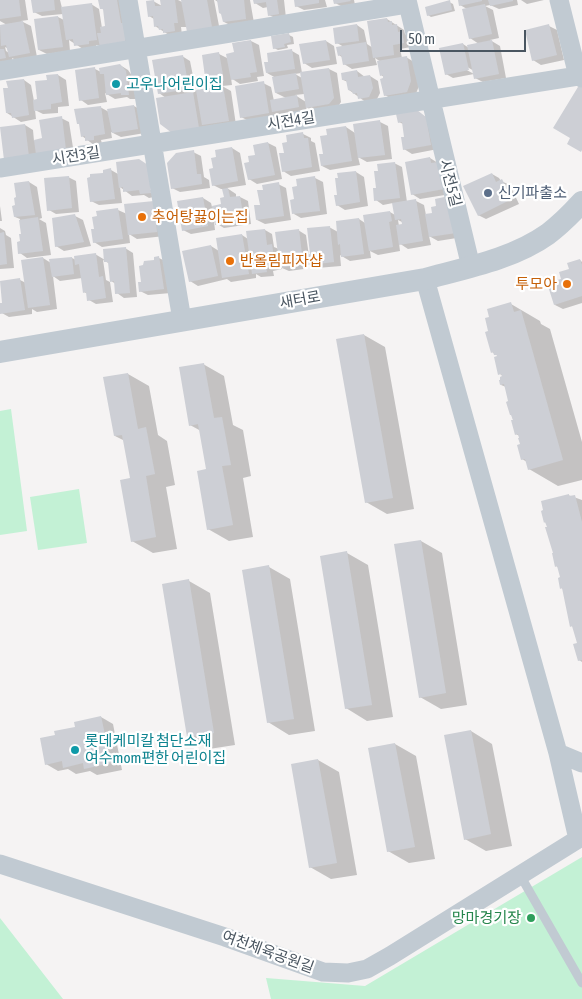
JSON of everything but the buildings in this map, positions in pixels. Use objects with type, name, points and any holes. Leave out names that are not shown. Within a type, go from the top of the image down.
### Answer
[{"type":"street","points":[[128,0],[182,320]]},
{"type":"street","points":[[430,99],[580,77],[559,0]]},
{"type":"street","points":[[0,71],[407,2]]},
{"type":"street","name":"시전5길","points":[[407,2],[471,267]]},
{"type":"street","name":"시전4길","points":[[152,144],[430,99]]},
{"type":"street","name":"시전3길","points":[[0,168],[152,144]]},
{"type":"street","name":"새터로","points":[[0,352],[425,279],[471,267],[510,254],[529,245],[548,234],[582,202]]},
{"type":"street","points":[[425,279],[580,837]]},
{"type":"street","points":[[558,753],[582,764]]},
{"type":"street","name":"여천체육공원길","points":[[0,864],[226,937],[323,972],[348,973],[367,969],[390,956],[580,837]]},
{"type":"lane","points":[[520,874],[582,983]]},
{"type":"green space","points":[[11,409],[27,531],[0,535],[0,411]]},
{"type":"green space","points":[[79,489],[87,543],[38,550],[30,497]]},
{"type":"green space","name":"망마경기장","points":[[582,857],[582,999],[271,999],[266,978],[365,986]]},
{"type":"green space","points":[[0,918],[63,999],[0,999]]},
{"type":"place","name":"고우나어린이집","points":[[116,84]]},
{"type":"place","name":"신기파출소","points":[[488,193]]},
{"type":"place","name":"추어탕끓이는집","points":[[142,217]]},
{"type":"place","name":"반올림피자샵","points":[[230,261]]},
{"type":"place","name":"투모아","points":[[567,284]]},
{"type":"place","name":"롯데케미칼 첨단소재 여수mom편한 어린이집","points":[[75,750]]},
{"type":"place","name":"망마경기장","points":[[531,918]]}]
